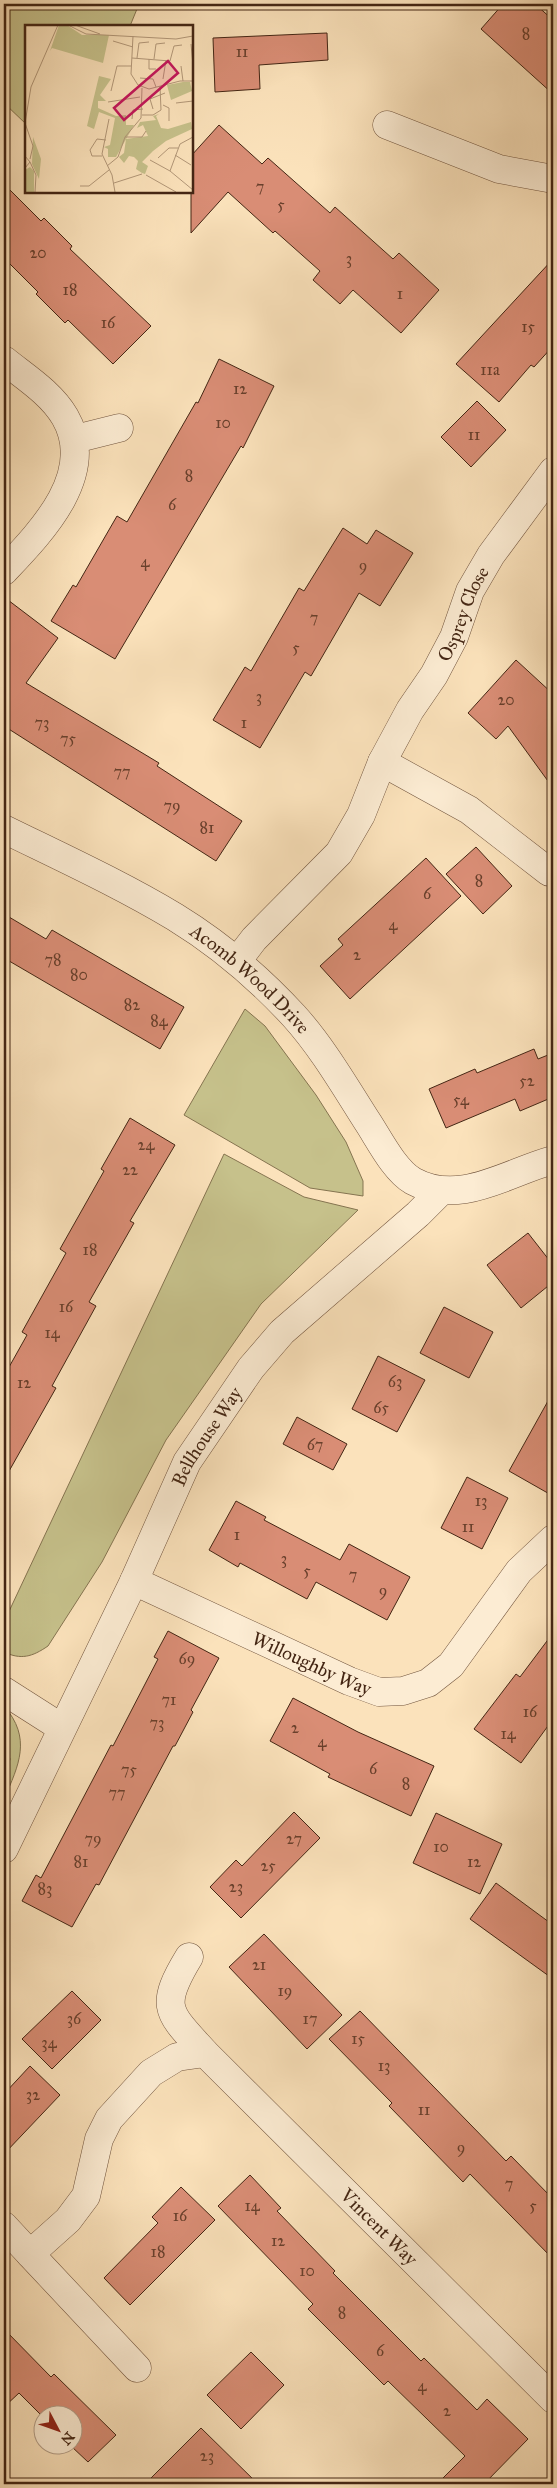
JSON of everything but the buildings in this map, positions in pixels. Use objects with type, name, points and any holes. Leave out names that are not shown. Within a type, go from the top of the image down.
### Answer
[{"type":"street","points":[[387,125],[499,169],[553,179]]},
{"type":"street","points":[[4,360],[42,389],[64,416],[75,438],[76,461],[68,488],[36,538],[4,571]]},
{"type":"street","points":[[75,438],[119,428]]},
{"type":"street","name":"Osprey Close","points":[[237,961],[254,938],[340,853],[362,815],[382,762],[410,710],[434,675],[446,652],[470,591],[491,555],[553,471]]},
{"type":"street","points":[[382,762],[469,810],[549,872]]},
{"type":"street","name":"Acomb Wood Drive","points":[[4,829],[168,913],[237,961],[294,1017],[324,1055],[392,1160],[412,1180],[441,1191]]},
{"type":"street","points":[[441,1191],[467,1189],[490,1183],[553,1160]]},
{"type":"street","name":"Bellhouse Way","points":[[4,1849],[134,1581],[187,1462],[251,1368],[282,1332],[418,1214],[441,1191]]},
{"type":"street","name":"Willoughby Way","points":[[134,1581],[349,1682],[379,1692],[403,1691],[428,1683],[451,1665],[519,1571],[553,1539]]},
{"type":"street","points":[[4,1691],[62,1728]]},
{"type":"street","name":"Vincent Way","points":[[189,1957],[175,1980],[169,2005],[176,2021],[553,2399]]},
{"type":"street","points":[[30,2254],[68,2220],[86,2196],[99,2139],[109,2119],[151,2074],[177,2056],[205,2052]]},
{"type":"street","points":[[4,2226],[137,2368]]},
{"type":"shaded area","points":[[4,4],[139,4],[130,25],[25,25],[25,123],[4,103]]},
{"type":"shaded area","points":[[245,1009],[265,1026],[316,1095],[346,1142],[363,1181],[363,1196],[310,1188],[184,1115]]},
{"type":"shaded area","points":[[224,1154],[304,1197],[358,1210],[261,1304],[166,1440],[102,1562],[48,1646],[37,1653],[21,1657],[4,1652],[4,1622]]},
{"type":"shaded area","points":[[4,1706],[18,1729],[20,1752],[14,1775],[4,1799],[4,1781],[10,1759],[4,1743]]}]
